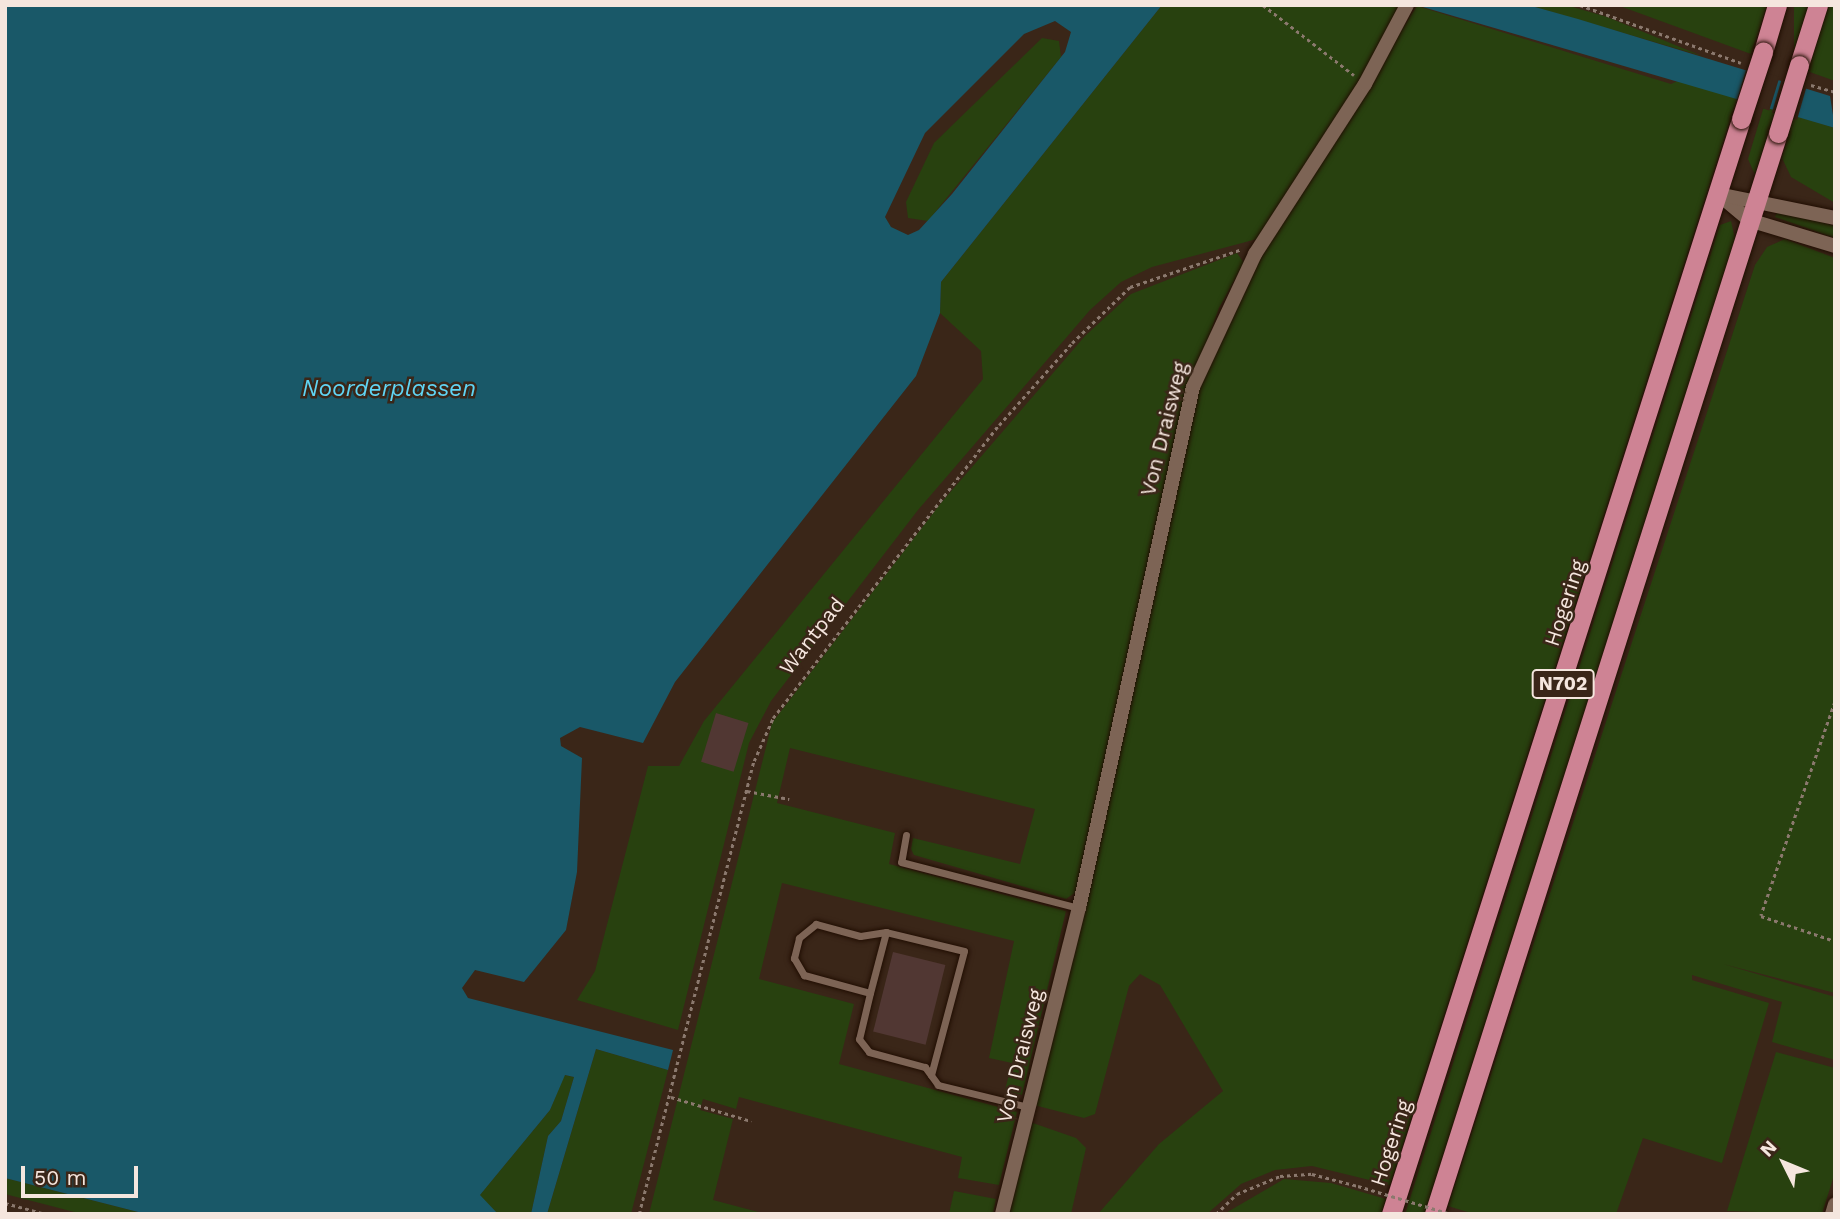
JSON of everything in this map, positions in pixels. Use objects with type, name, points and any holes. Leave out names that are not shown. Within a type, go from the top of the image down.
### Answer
[{"type":"highway","name":"Hogering","points":[[1391,1214],[1777,5]]},
{"type":"highway","name":"N702","points":[[1434,1214],[1756,198],[1778,133],[1803,74],[1818,5]]},
{"type":"street","name":"Von Draisweg","points":[[1002,1214],[1079,908],[1182,428],[1204,356],[1255,254],[1365,83],[1405,10]]},
{"type":"street","points":[[1718,194],[1756,198],[1835,218]]},
{"type":"street","points":[[1718,194],[1749,220],[1835,246]]},
{"type":"street","points":[[1832,1214],[1835,1204]]},
{"type":"lane","points":[[906,835],[901,862],[1079,908]]},
{"type":"lane","points":[[870,993],[804,975],[794,958],[799,938],[816,924],[860,936],[886,932],[964,951],[931,1074]]},
{"type":"lane","points":[[886,932],[859,1040],[869,1052],[925,1066],[938,1085],[1028,1107]]},
{"type":"path","points":[[1263,5],[1365,83]]},
{"type":"path","points":[[1580,5],[1758,60]]},
{"type":"path","points":[[1803,74],[1835,92]]},
{"type":"path","name":"Wantpad","points":[[639,1214],[747,791],[773,718],[797,680],[1072,343],[1130,287],[1237,249],[1255,254]]},
{"type":"path","points":[[1835,702],[1761,916],[1835,941]]},
{"type":"path","points":[[747,791],[789,799]]},
{"type":"path","points":[[671,1097],[751,1121]]},
{"type":"path","points":[[1216,1214],[1244,1191],[1280,1176],[1312,1174],[1358,1185],[1451,1214]]},
{"type":"path","points":[[5,1203],[46,1214]]},
{"type":"green space","points":[[1162,5],[1399,5],[1369,67],[1257,239],[1152,267],[1121,282],[1090,310],[918,510],[771,701],[749,743],[678,1030],[577,1000],[595,971],[648,766],[679,766],[704,721],[983,379],[981,351],[940,313],[941,282]]},
{"type":"green space","points":[[1528,5],[1566,5],[1607,17],[1702,56]]},
{"type":"green space","points":[[1617,5],[1767,5],[1751,54]]},
{"type":"green space","points":[[1794,5],[1808,5],[1808,64],[1794,64]]},
{"type":"green space","points":[[1827,5],[1835,5],[1835,81],[1807,71]]},
{"type":"green space","points":[[1417,6],[1671,84],[1680,80],[1737,98],[1390,1185],[1312,1166],[1275,1170],[1241,1184],[1207,1214],[1098,1214],[1159,1144],[1223,1091],[1160,985],[1140,974],[1129,986],[1095,1114],[1084,1118],[1034,1105],[1199,388],[1260,255]]},
{"type":"green space","points":[[1042,38],[1059,41],[1061,57],[928,221],[908,218],[906,202],[934,143]]},
{"type":"green space","points":[[1764,106],[1776,109],[1755,175],[1748,159]]},
{"type":"green space","points":[[1793,115],[1835,128],[1835,203],[1791,177],[1782,158]]},
{"type":"green space","points":[[1778,209],[1835,226],[1835,238],[1775,217]]},
{"type":"green space","points":[[1731,221],[1735,239],[1425,1214],[1405,1214],[1720,225]]},
{"type":"green space","points":[[1785,239],[1835,258],[1835,993],[1723,964],[1835,997],[1835,1060],[1772,1042],[1782,1002],[1692,975],[1692,980],[1769,1003],[1722,1163],[1643,1138],[1616,1214],[1474,1214],[1448,1206],[1755,265],[1767,247]]},
{"type":"green space","points":[[1237,253],[1244,263],[1219,308],[1177,427],[1079,890],[1066,899],[914,855],[911,849],[913,838],[1020,864],[1035,809],[790,748],[777,803],[895,833],[889,864],[1066,911],[1022,1095],[1005,1090],[1012,1063],[989,1058],[1014,941],[782,883],[759,979],[854,1004],[839,1064],[1017,1112],[999,1185],[958,1178],[962,1157],[739,1097],[736,1109],[703,1099],[700,1110],[733,1119],[713,1200],[766,1214],[649,1214],[772,723],[941,503],[1085,336],[1131,294]]},
{"type":"green space","points":[[596,1049],[668,1070],[631,1214],[547,1214]]},
{"type":"green space","points":[[1776,1052],[1835,1068],[1835,1172],[1822,1214],[1727,1211]]},
{"type":"green space","points":[[564,1075],[574,1077],[561,1121],[548,1136],[531,1214],[498,1214],[479,1196],[550,1110]]},
{"type":"green space","points":[[1030,1122],[1076,1138],[1086,1148],[1071,1214],[1007,1214]]},
{"type":"green space","points":[[5,1178],[146,1214],[82,1214],[5,1194]]},
{"type":"green space","points":[[1284,1179],[1331,1183],[1386,1199],[1381,1214],[1224,1214]]},
{"type":"green space","points":[[954,1191],[996,1199],[993,1214],[949,1214]]},
{"type":"water","name":"Noorderplassen","points":[[5,5],[1162,5],[941,282],[940,313],[916,376],[675,682],[643,743],[580,727],[560,738],[561,746],[582,758],[577,872],[566,930],[524,982],[475,970],[462,988],[468,998],[673,1050],[668,1070],[596,1049],[547,1214],[531,1214],[548,1136],[561,1121],[574,1077],[565,1075],[550,1110],[480,1195],[498,1214],[146,1214],[5,1178]],"holes":[[[1055,21],[1071,32],[1065,52],[952,194],[919,230],[908,235],[891,227],[885,217],[925,133],[1024,34]]]},
{"type":"water","points":[[1416,5],[1528,5],[1578,19],[1830,96],[1835,128]]},
{"type":"pier","points":[[1747,67],[1780,77],[1769,110],[1737,100]]},
{"type":"pier","points":[[1782,78],[1807,85],[1797,120],[1772,113]]},
{"type":"building","points":[[716,713],[749,723],[734,772],[701,762]]},
{"type":"building","points":[[893,952],[945,965],[926,1045],[873,1032]]}]
